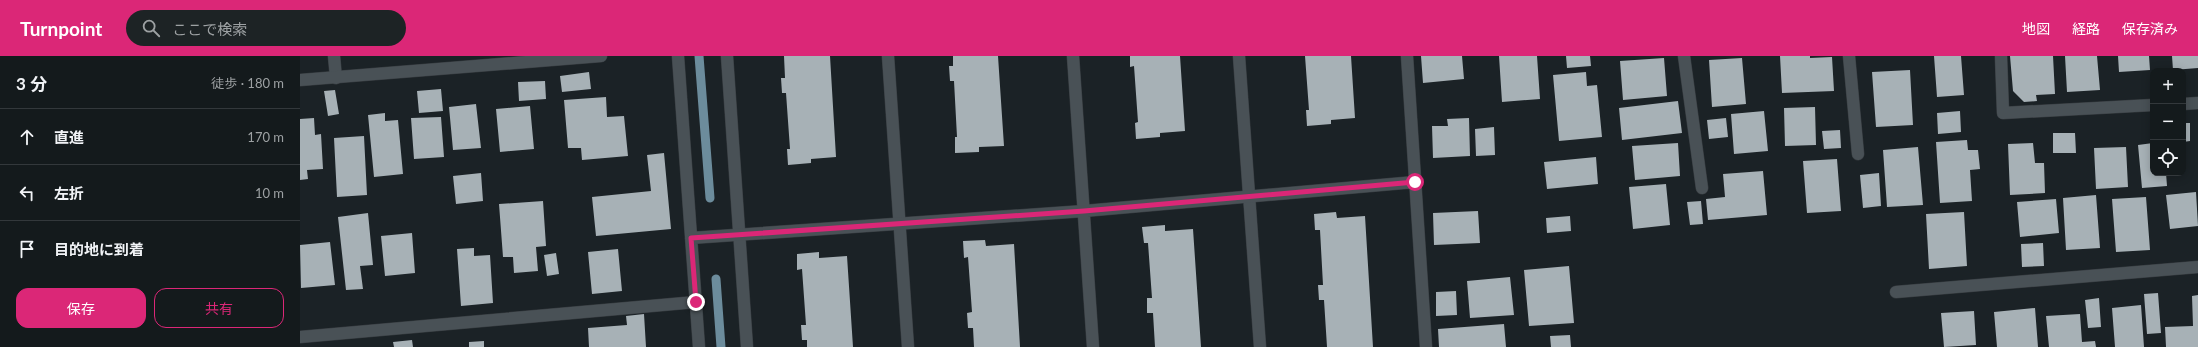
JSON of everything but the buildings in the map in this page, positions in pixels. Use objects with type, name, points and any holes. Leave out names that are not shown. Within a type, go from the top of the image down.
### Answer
[{"type":"street","points":[[334,56],[336,78]]},
{"type":"street","points":[[300,80],[601,56]]},
{"type":"street","points":[[678,56],[699,347]]},
{"type":"street","points":[[727,56],[747,347]]},
{"type":"street","points":[[888,56],[908,347]]},
{"type":"street","points":[[1073,56],[1093,347]]},
{"type":"street","points":[[1239,56],[1260,347]]},
{"type":"street","points":[[1407,56],[1426,347]]},
{"type":"street","points":[[1684,56],[1702,188]]},
{"type":"street","points":[[1850,56],[1858,154]]},
{"type":"street","points":[[2000,56],[2003,114],[2150,105]]},
{"type":"street","points":[[2186,104],[2198,103]]},
{"type":"street","points":[[691,238],[1084,211],[1415,182]]},
{"type":"street","points":[[1896,292],[2198,267]]},
{"type":"street","points":[[300,336],[696,302]]},
{"type":"waterway","points":[[699,56],[710,198]]},
{"type":"waterway","points":[[716,279],[721,347]]},
{"type":"route","points":[[696,302],[691,238],[1084,211],[1415,182]]}]
